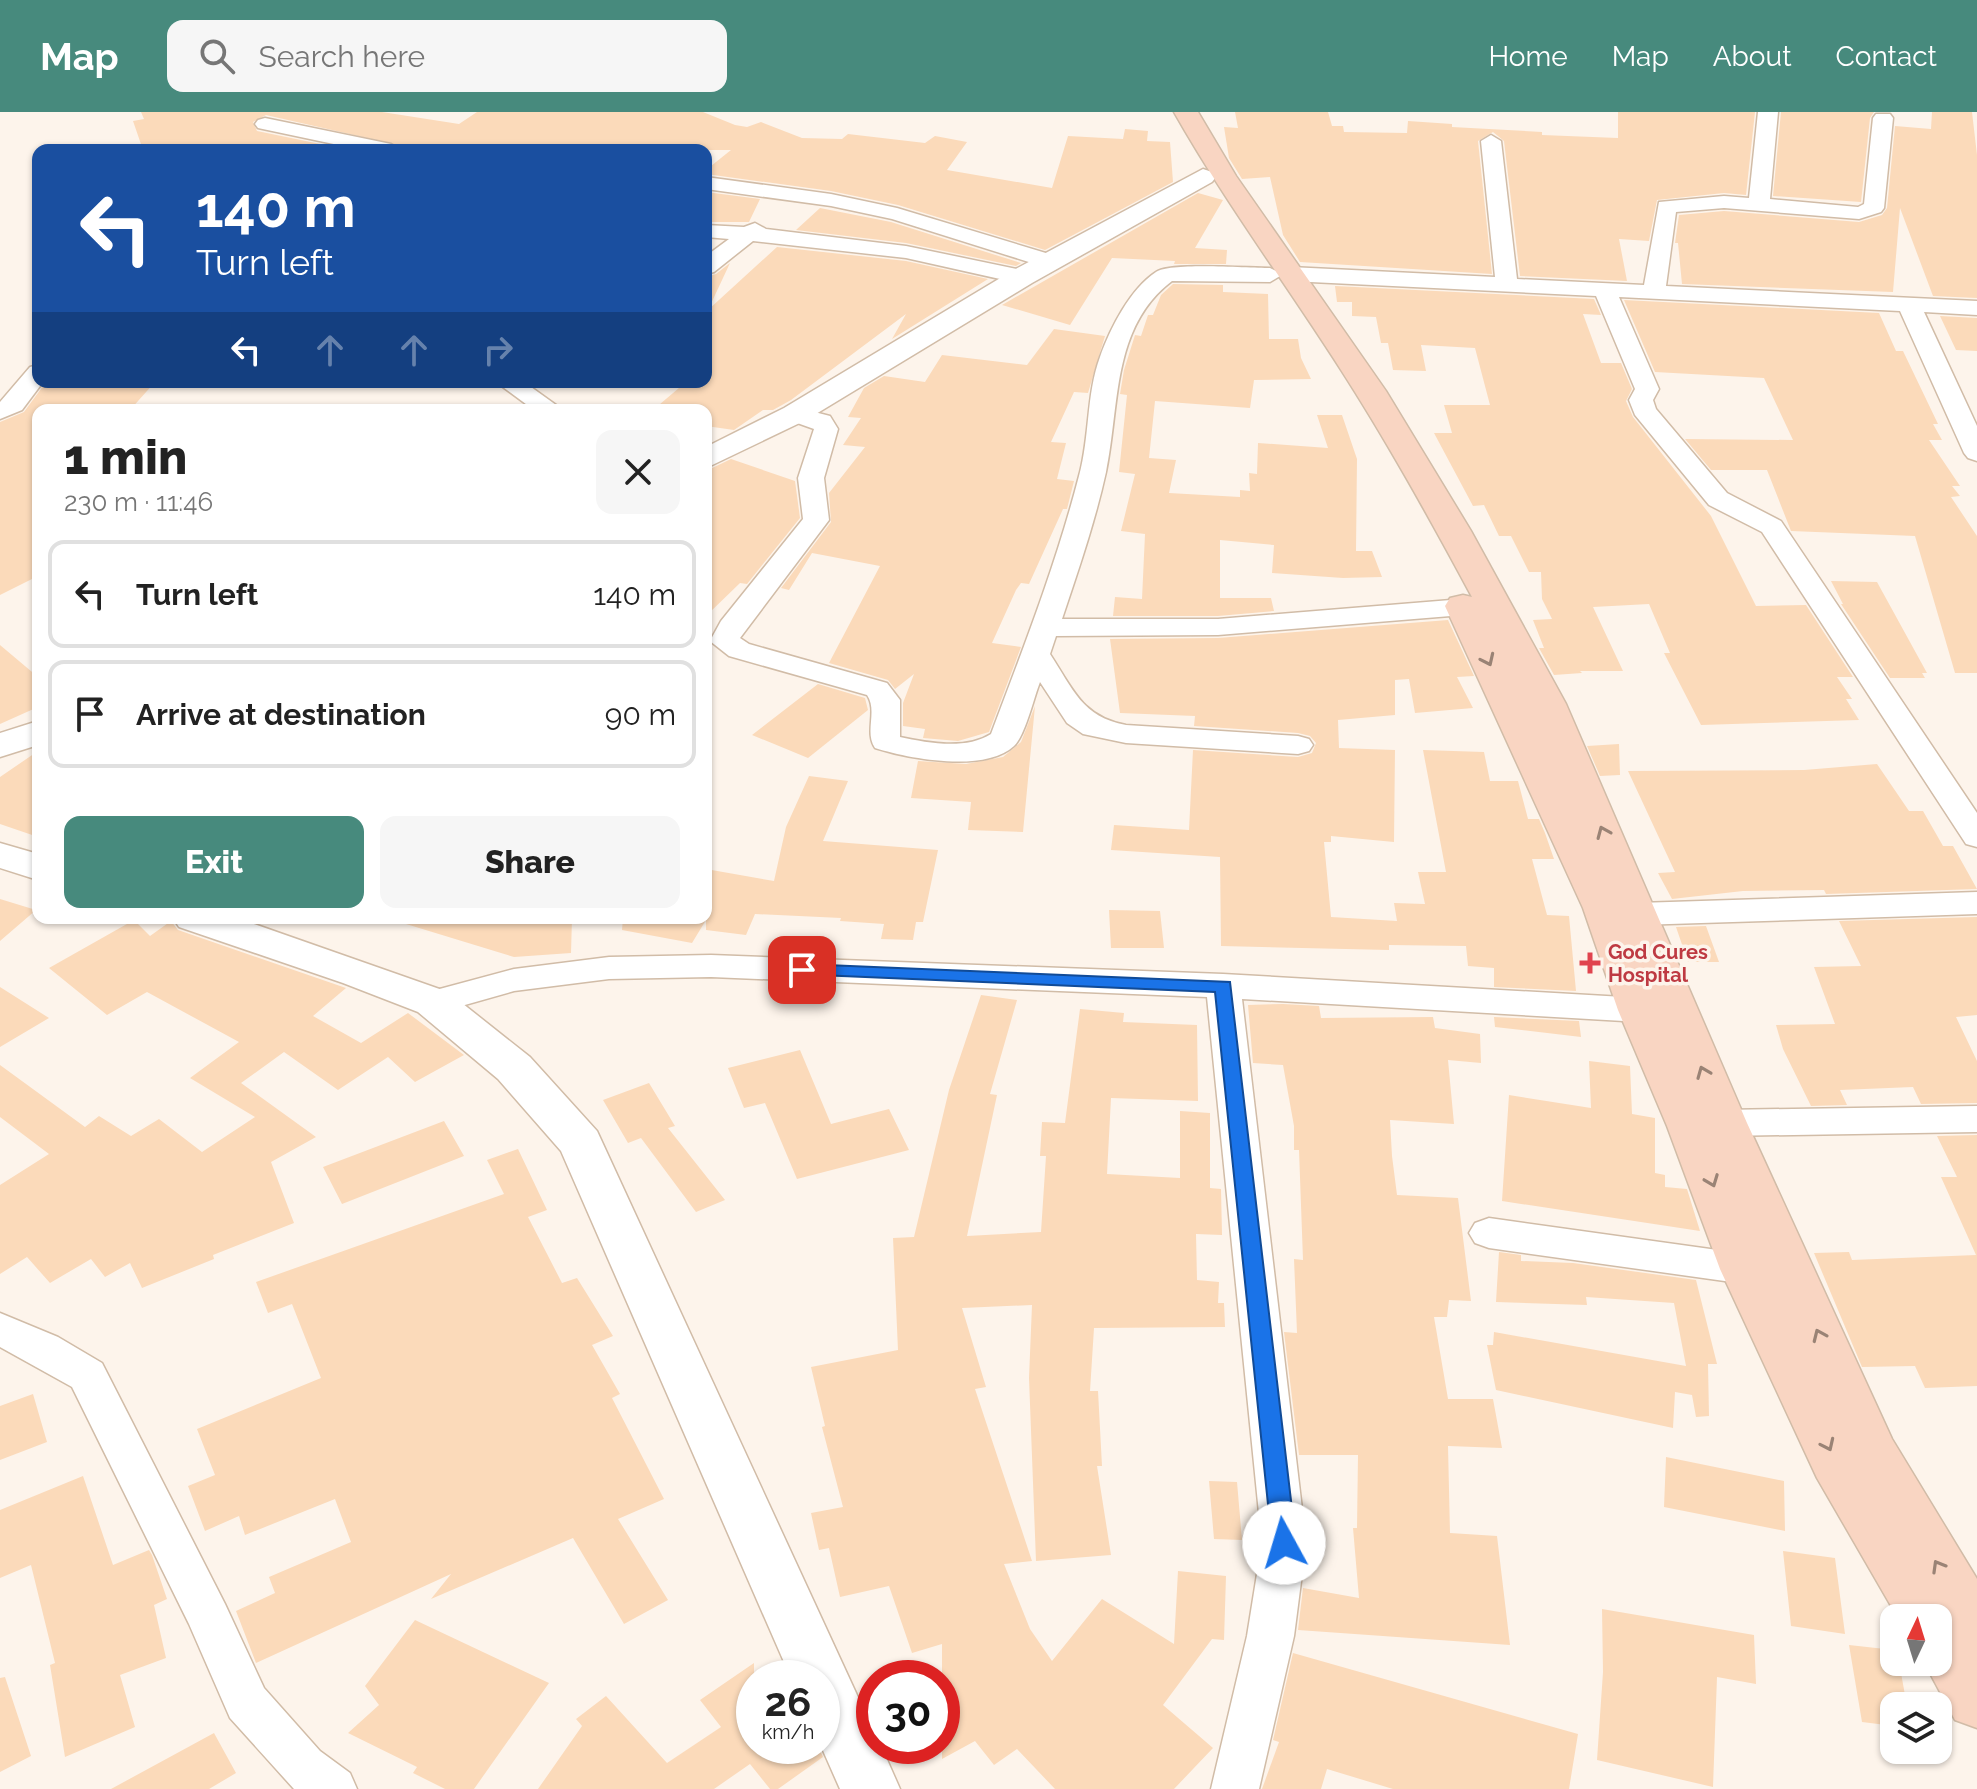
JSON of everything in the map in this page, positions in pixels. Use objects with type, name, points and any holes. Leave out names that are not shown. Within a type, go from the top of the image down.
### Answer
[{"type":"main road","points":[[1165,112],[1203,177],[1370,391],[1454,531],[1547,704],[1638,914],[1723,1123],[1870,1451],[1977,1633]]},
{"type":"main road","points":[[1186,112],[1403,482],[1605,908],[1641,1010],[1691,1126],[1746,1269],[1837,1462],[1922,1604]]},
{"type":"main road","points":[[1952,1656],[1977,1700]]},
{"type":"street","points":[[1759,204],[1768,112]]},
{"type":"street","points":[[1654,292],[1666,206],[1687,202],[1759,204],[1859,213],[1874,208],[1883,118]]},
{"type":"street","points":[[265,124],[362,144]]},
{"type":"street","points":[[1491,141],[1507,284]]},
{"type":"street","points":[[712,456],[795,414],[1022,277],[1203,177]]},
{"type":"street","points":[[712,184],[897,214],[1051,262]]},
{"type":"street","points":[[712,262],[795,195]]},
{"type":"street","points":[[712,232],[801,238],[906,252],[1022,277]]},
{"type":"street","points":[[795,414],[821,421],[826,429],[811,478],[816,520],[731,627],[724,641],[739,650],[877,689],[885,696],[887,703],[883,731],[886,742],[901,748],[969,751],[988,748],[1004,739],[1040,641],[1094,472],[1111,356],[1157,280],[1167,274],[1280,274],[1977,308]]},
{"type":"street","points":[[1604,289],[1647,389],[1641,400],[1644,410],[1718,499],[1772,527],[1977,837]]},
{"type":"street","points":[[1908,303],[1977,453]]},
{"type":"street","points":[[0,412],[13,405],[32,380]]},
{"type":"street","points":[[517,388],[542,404]]},
{"type":"street","points":[[1040,641],[1463,607]]},
{"type":"street","points":[[1040,641],[1078,717],[1094,728],[1126,734],[1298,745]]},
{"type":"street","points":[[0,746],[32,734]]},
{"type":"street","points":[[0,855],[32,865]]},
{"type":"street","points":[[1638,914],[1977,903]]},
{"type":"street","points":[[212,924],[433,1002],[514,1068],[581,1143],[812,1660]]},
{"type":"street","points":[[433,1002],[514,980],[609,968],[711,966],[1223,986],[1641,1010]]},
{"type":"street","points":[[1223,986],[1284,1543],[1268,1659],[1235,1789]]},
{"type":"street","points":[[1723,1123],[1977,1119]]},
{"type":"street","points":[[1489,1233],[1746,1269]]},
{"type":"street","points":[[0,1329],[43,1349],[87,1375],[209,1618],[247,1703],[303,1767],[333,1789]]},
{"type":"street","points":[[840,1723],[870,1789]]},
{"type":"building","points":[[141,112],[382,112],[459,124],[477,112],[703,112],[735,125],[747,127],[761,122],[802,138],[842,139],[848,134],[925,143],[935,136],[967,142],[947,170],[1052,188],[1068,136],[1123,139],[1125,129],[1148,131],[1147,141],[1170,142],[1173,182],[1045,250],[898,205],[831,191],[712,175],[712,165],[731,150],[712,150],[712,144],[394,144],[266,115],[253,122],[257,131],[320,144],[141,144],[133,121],[144,119]]},
{"type":"building","points":[[1235,112],[1328,112],[1332,126],[1343,126],[1344,132],[1407,133],[1408,121],[1542,132],[1542,135],[1618,138],[1618,112],[1755,112],[1746,195],[1724,193],[1657,200],[1649,241],[1619,239],[1627,281],[1520,276],[1504,141],[1493,132],[1478,141],[1492,274],[1300,262],[1283,235],[1270,177],[1242,179],[1229,158],[1224,127],[1238,128]]},
{"type":"building","points":[[1781,112],[1874,112],[1870,118],[1861,202],[1773,196]]},
{"type":"building","points":[[1932,112],[1972,112],[1977,155],[1977,298],[1933,296],[1900,208],[1893,292],[1682,284],[1678,243],[1675,243],[1679,215],[1724,211],[1859,222],[1882,215],[1887,208],[1895,126],[1931,129]]},
{"type":"building","points":[[712,193],[760,199],[749,222],[712,222]]},
{"type":"building","points":[[1198,193],[1223,200],[1195,248],[1227,250],[1226,264],[1174,264],[1175,261],[1112,258],[1070,325],[1002,305]]},
{"type":"building","points":[[820,208],[891,222],[1021,263],[1016,266],[906,243],[796,230]]},
{"type":"building","points":[[777,247],[906,261],[988,279],[892,339],[906,314],[791,400],[773,410],[763,410],[734,430],[712,427],[712,404],[660,404],[679,388],[712,388],[712,306]]},
{"type":"building","points":[[730,263],[712,301],[712,275]]},
{"type":"building","points":[[1173,284],[1223,285],[1223,292],[1268,294],[1269,339],[1298,339],[1301,358],[1311,379],[1254,380],[1250,408],[1155,401],[1149,458],[1176,460],[1169,493],[1240,497],[1240,490],[1250,491],[1249,473],[1257,474],[1258,443],[1328,448],[1317,415],[1342,415],[1357,459],[1356,551],[1372,551],[1382,577],[1343,578],[1272,573],[1274,545],[1220,540],[1220,598],[1271,598],[1274,611],[1218,616],[1113,616],[1115,597],[1142,599],[1145,534],[1121,531],[1135,474],[1119,472],[1127,395],[1120,394],[1124,370],[1135,335],[1141,336],[1148,315],[1153,315],[1161,295]]},
{"type":"building","points":[[1335,286],[1594,299],[1601,315],[1583,314],[1601,363],[1621,363],[1632,389],[1626,401],[1633,417],[1711,516],[1756,606],[1806,605],[1853,677],[1837,677],[1852,699],[1846,699],[1859,720],[1701,725],[1664,653],[1670,653],[1649,604],[1593,607],[1623,671],[1580,671],[1582,673],[1554,675],[1539,648],[1544,648],[1533,620],[1552,619],[1542,599],[1541,572],[1529,572],[1511,536],[1499,536],[1484,505],[1473,506],[1434,433],[1452,433],[1444,405],[1490,405],[1475,348],[1421,345],[1426,371],[1393,370],[1388,343],[1381,343],[1376,317],[1352,316],[1352,302],[1337,302]]},
{"type":"building","points":[[1624,300],[1879,313],[1896,351],[1903,351],[1938,424],[1933,424],[1942,440],[1929,440],[1960,486],[1952,486],[1960,496],[1951,497],[1977,536],[1977,673],[1955,673],[1915,536],[1791,531],[1767,470],[1711,470],[1685,439],[1793,440],[1764,378],[1655,372]]},
{"type":"building","points":[[1940,316],[1977,318],[1977,351],[1956,350]]},
{"type":"building","points":[[1054,329],[1105,336],[1088,393],[1074,392],[1051,442],[1066,443],[1057,479],[1074,481],[1067,509],[1063,509],[1029,584],[1021,583],[1016,590],[992,643],[1021,647],[989,732],[958,741],[923,738],[925,729],[903,726],[903,703],[914,674],[895,689],[888,680],[829,663],[880,566],[812,553],[789,590],[781,588],[831,522],[829,493],[865,447],[843,445],[861,418],[848,417],[864,388],[884,376],[925,382],[942,355],[1027,365]]},
{"type":"building","points":[[42,388],[150,388],[135,404],[32,404],[32,579],[0,595],[0,422],[24,412]]},
{"type":"building","points":[[731,459],[795,481],[800,518],[747,584],[740,583],[712,610],[712,468]]},
{"type":"building","points":[[1831,581],[1877,582],[1927,673],[1922,673],[1925,678],[1890,678],[1841,604]]},
{"type":"building","points":[[1448,620],[1474,676],[1457,677],[1473,708],[1415,713],[1409,679],[1395,680],[1395,715],[1338,720],[1339,748],[1395,750],[1394,842],[1331,836],[1331,842],[1324,842],[1331,917],[1397,921],[1394,903],[1425,904],[1418,872],[1446,872],[1423,750],[1484,752],[1490,781],[1518,781],[1528,819],[1539,819],[1545,833],[1554,859],[1532,859],[1547,915],[1569,916],[1576,991],[1494,987],[1494,968],[1468,966],[1466,946],[1389,945],[1389,950],[1221,946],[1220,857],[1111,850],[1114,825],[1189,830],[1193,750],[1298,757],[1312,753],[1316,743],[1310,736],[1298,733],[1194,726],[1195,716],[1120,713],[1110,639],[1218,638]]},
{"type":"building","points":[[0,645],[32,672],[32,710],[0,724]]},
{"type":"building","points":[[818,684],[865,698],[868,710],[808,758],[752,735]]},
{"type":"building","points":[[1035,706],[1023,832],[968,830],[971,802],[911,798],[918,761],[966,764],[1003,757],[1021,742]]},
{"type":"building","points":[[1619,744],[1620,775],[1600,776],[1587,746]]},
{"type":"building","points":[[32,755],[32,835],[0,824],[0,777]]},
{"type":"building","points":[[1877,764],[1909,811],[1923,811],[1943,846],[1953,846],[1977,889],[1826,894],[1824,890],[1743,891],[1672,899],[1658,873],[1675,872],[1628,771],[1804,770]]},
{"type":"building","points":[[809,776],[848,781],[823,841],[938,850],[923,922],[916,922],[913,940],[881,939],[884,924],[840,921],[841,918],[755,914],[746,935],[706,930],[706,924],[712,924],[712,870],[774,881],[786,827]]},
{"type":"building","points":[[0,899],[32,909],[32,913],[0,941]]},
{"type":"building","points":[[1109,910],[1160,911],[1164,948],[1111,948]]},
{"type":"building","points":[[1977,917],[1977,1015],[1956,1017],[1977,1061],[1977,1103],[1921,1104],[1913,1087],[1840,1090],[1847,1105],[1811,1106],[1783,1049],[1776,1025],[1835,1024],[1814,967],[1861,966],[1839,921]]},
{"type":"building","points":[[127,924],[138,924],[150,936],[167,924],[173,924],[178,930],[346,988],[313,1016],[361,1043],[408,1013],[464,1055],[415,1082],[388,1057],[338,1090],[284,1052],[241,1083],[316,1137],[271,1162],[294,1223],[213,1255],[214,1259],[142,1288],[130,1263],[105,1277],[91,1259],[50,1283],[27,1257],[0,1274],[0,1185],[49,1154],[0,1117],[0,1065],[85,1127],[99,1116],[131,1136],[159,1119],[202,1152],[255,1117],[190,1078],[239,1042],[147,992],[107,1015],[49,968]]},
{"type":"building","points":[[406,924],[572,924],[571,953],[514,957]]},
{"type":"building","points":[[622,924],[704,924],[692,943],[622,930]]},
{"type":"building","points":[[1706,926],[1719,962],[1688,962],[1676,927]]},
{"type":"building","points":[[0,987],[49,1018],[0,1047]]},
{"type":"building","points":[[981,995],[1017,1000],[990,1094],[997,1095],[967,1236],[1041,1232],[1046,1156],[1040,1156],[1042,1122],[1065,1123],[1080,1009],[1124,1013],[1123,1022],[1197,1025],[1198,1101],[1111,1098],[1107,1174],[1180,1178],[1180,1111],[1210,1113],[1210,1188],[1221,1189],[1222,1235],[1196,1234],[1197,1280],[1219,1282],[1218,1303],[1224,1303],[1225,1327],[1094,1328],[1090,1391],[1098,1391],[1102,1466],[1097,1466],[1111,1555],[1036,1561],[1029,1378],[1032,1305],[962,1308],[986,1387],[975,1389],[1032,1561],[1004,1564],[1030,1629],[1052,1661],[1102,1599],[1174,1644],[1178,1571],[1226,1576],[1224,1640],[1212,1639],[1163,1705],[1213,1748],[1174,1789],[1055,1789],[1017,1749],[994,1765],[975,1741],[960,1749],[960,1660],[942,1660],[942,1644],[912,1653],[889,1586],[840,1597],[829,1548],[819,1550],[811,1513],[843,1507],[822,1427],[825,1426],[811,1367],[898,1350],[893,1238],[914,1237],[949,1090]]},
{"type":"building","points":[[1248,1005],[1319,1006],[1321,1018],[1433,1017],[1435,1028],[1480,1034],[1481,1063],[1448,1060],[1454,1124],[1390,1120],[1397,1195],[1458,1198],[1471,1301],[1449,1300],[1447,1317],[1434,1317],[1448,1399],[1493,1399],[1502,1448],[1448,1446],[1450,1533],[1497,1536],[1510,1645],[1298,1630],[1303,1588],[1359,1598],[1353,1528],[1357,1528],[1358,1455],[1299,1455],[1284,1332],[1297,1333],[1294,1259],[1303,1260],[1299,1150],[1294,1150],[1294,1126],[1283,1065],[1253,1063]]},
{"type":"building","points":[[1494,1017],[1579,1021],[1581,1037],[1495,1027]]},
{"type":"building","points":[[800,1050],[831,1124],[889,1109],[909,1150],[797,1179],[765,1103],[744,1108],[728,1068]]},
{"type":"building","points":[[1589,1061],[1630,1066],[1632,1114],[1655,1118],[1655,1173],[1665,1175],[1665,1187],[1687,1189],[1700,1231],[1502,1201],[1509,1095],[1591,1108]]},
{"type":"building","points":[[649,1083],[675,1126],[668,1128],[725,1200],[696,1212],[641,1138],[628,1143],[603,1100]]},
{"type":"building","points":[[444,1121],[464,1156],[342,1204],[323,1167]]},
{"type":"building","points":[[1977,1135],[1977,1386],[1925,1388],[1915,1366],[1862,1367],[1814,1253],[1849,1252],[1852,1260],[1976,1255],[1941,1177],[1957,1177],[1937,1136]]},
{"type":"building","points":[[518,1149],[547,1210],[528,1217],[562,1283],[577,1278],[613,1336],[592,1345],[620,1394],[612,1398],[664,1499],[618,1519],[668,1600],[624,1624],[573,1538],[431,1599],[451,1574],[256,1663],[236,1611],[275,1593],[269,1577],[351,1542],[335,1499],[245,1535],[239,1516],[205,1531],[188,1486],[215,1475],[197,1429],[321,1378],[292,1304],[268,1313],[256,1282],[504,1194],[487,1160]]},
{"type":"building","points":[[1499,1252],[1521,1255],[1521,1261],[1573,1263],[1696,1280],[1717,1364],[1708,1364],[1709,1416],[1696,1417],[1692,1395],[1675,1392],[1673,1428],[1496,1390],[1487,1345],[1493,1345],[1494,1332],[1686,1366],[1674,1303],[1586,1297],[1587,1305],[1496,1302]]},
{"type":"building","points":[[33,1394],[47,1442],[0,1460],[0,1406]]},
{"type":"building","points":[[1666,1457],[1784,1481],[1785,1531],[1664,1507]]},
{"type":"building","points":[[83,1476],[113,1565],[149,1550],[152,1555],[167,1599],[154,1605],[166,1658],[120,1675],[135,1727],[65,1757],[50,1665],[55,1663],[31,1565],[0,1578],[0,1510]]},
{"type":"building","points":[[1209,1481],[1237,1482],[1242,1540],[1214,1539]]},
{"type":"building","points":[[1783,1551],[1835,1558],[1845,1634],[1791,1626]]},
{"type":"building","points":[[1602,1609],[1754,1635],[1756,1684],[1717,1677],[1713,1787],[1597,1760],[1603,1672]]},
{"type":"building","points":[[415,1620],[549,1683],[474,1789],[445,1789],[413,1773],[417,1767],[348,1733],[379,1705],[365,1686]]},
{"type":"building","points":[[1849,1645],[1880,1648],[1880,1676],[1902,1676],[1904,1692],[1880,1692],[1880,1724],[1862,1722]]},
{"type":"building","points":[[1293,1653],[1578,1734],[1569,1789],[1393,1789],[1327,1769],[1321,1789],[1262,1789],[1279,1742],[1273,1740]]},
{"type":"building","points":[[736,1675],[736,1764],[750,1764],[714,1789],[538,1789],[582,1726],[576,1719],[606,1696],[667,1763],[721,1727],[700,1700]]},
{"type":"building","points":[[5,1677],[31,1756],[0,1772],[0,1678]]},
{"type":"building","points":[[214,1733],[236,1773],[209,1789],[111,1789]]},
{"type":"building","points":[[750,1764],[813,1764],[778,1789],[770,1789]]},
{"type":"place","name":"God Cures Hospital","points":[[1590,963]]},
{"type":"route","points":[[802,970],[1223,986],[1284,1543]]}]
